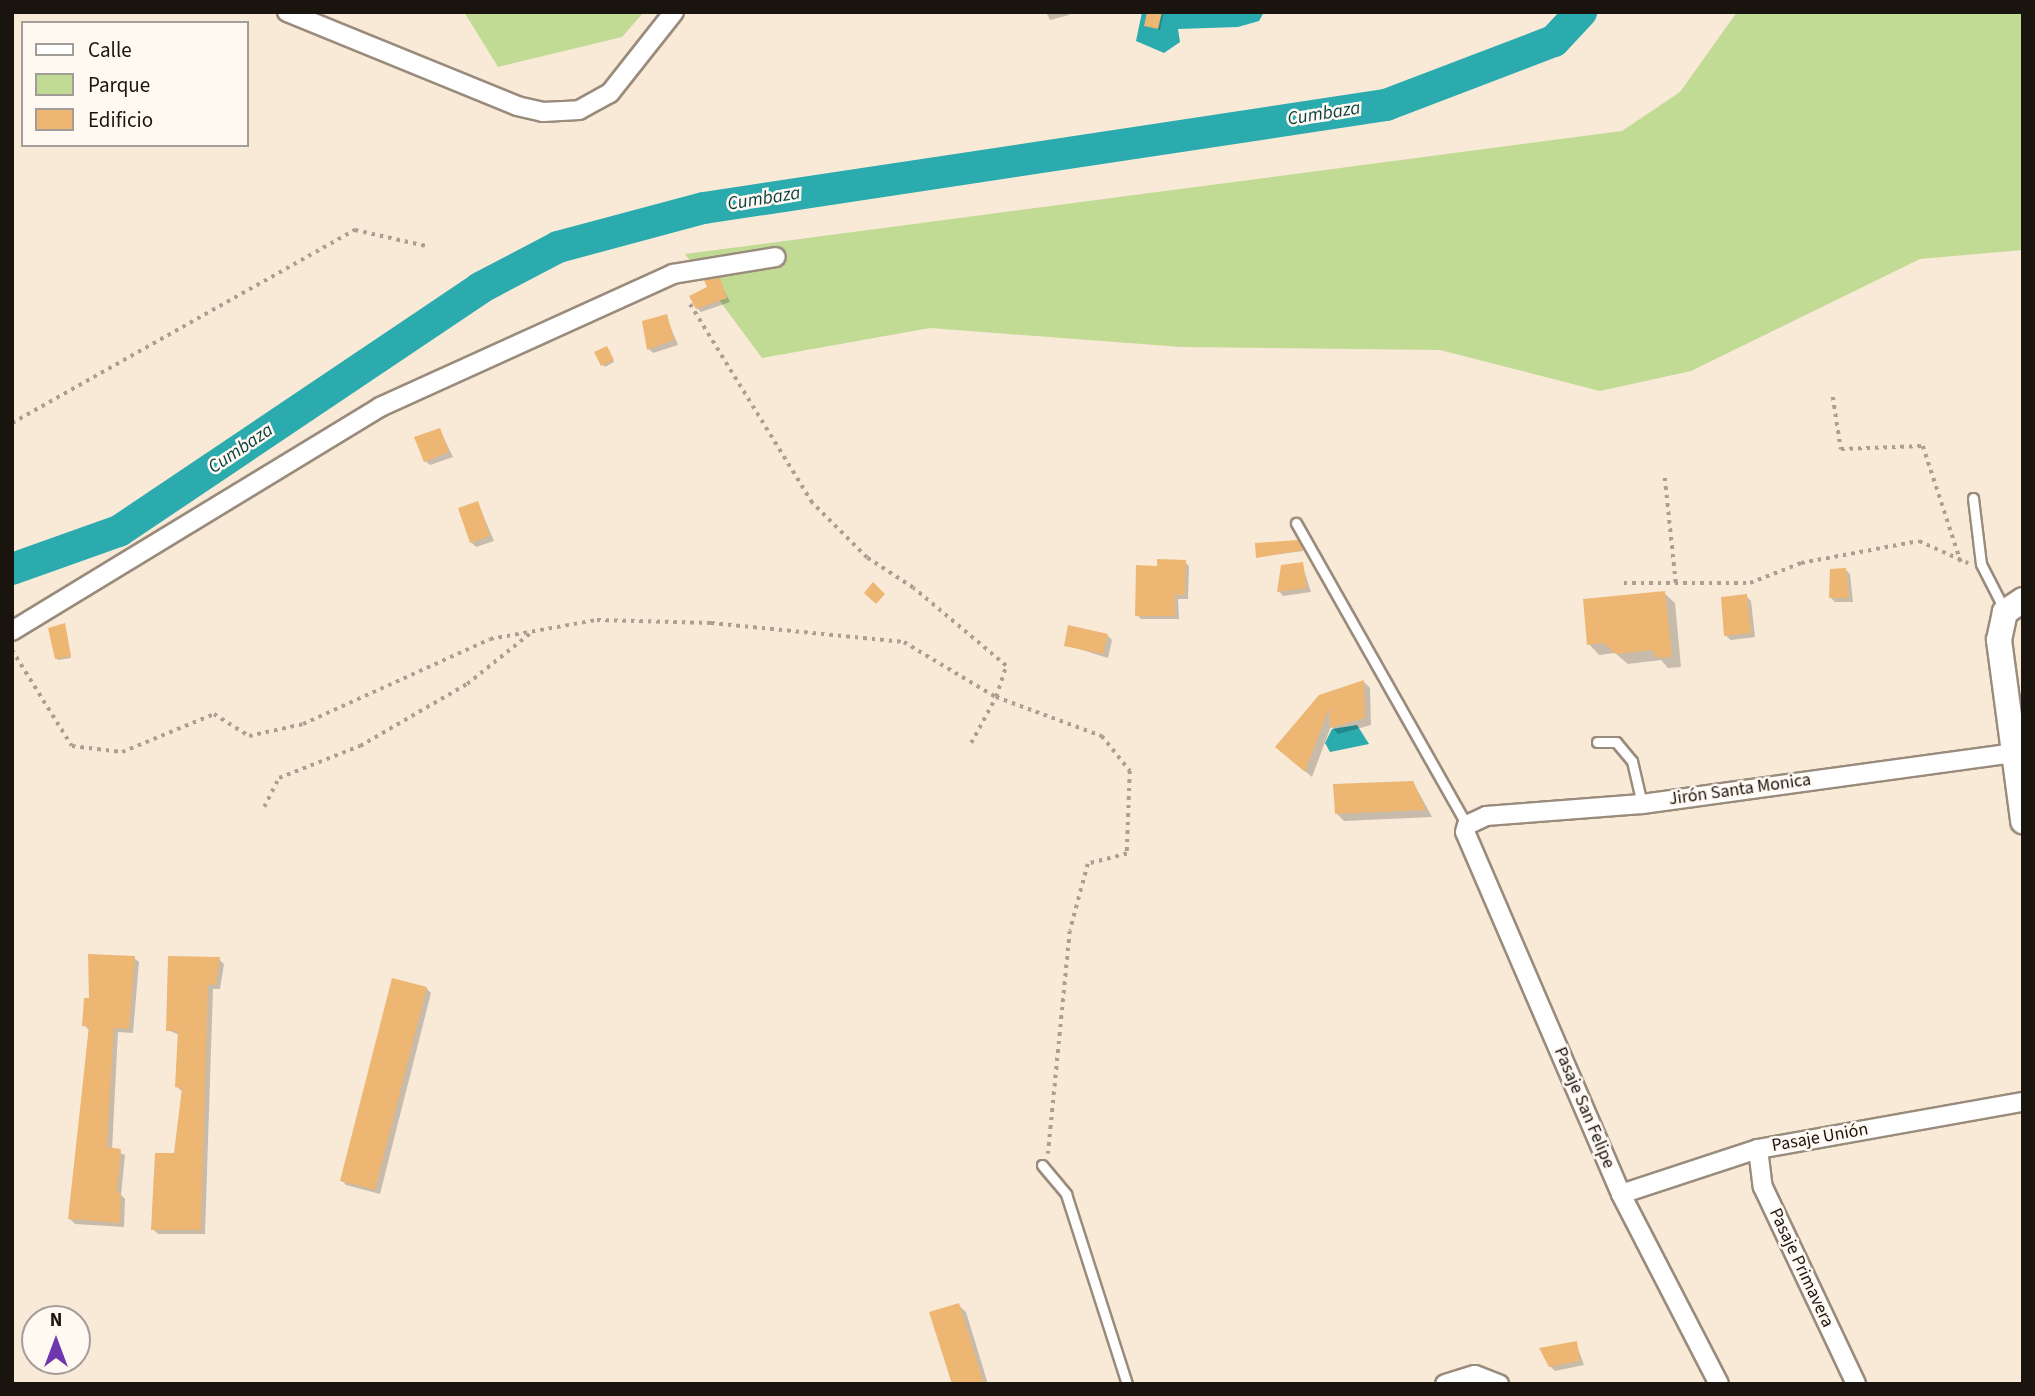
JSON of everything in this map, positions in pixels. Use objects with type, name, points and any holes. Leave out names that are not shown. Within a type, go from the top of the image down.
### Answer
[{"type":"main road","points":[[2014,606],[1999,640],[2023,821]]},
{"type":"street","points":[[287,12],[517,106],[543,112],[579,110],[610,93],[674,12]]},
{"type":"street","points":[[12,631],[380,407],[673,274],[776,257]]},
{"type":"street","name":"Jirón Santa Monica","points":[[1466,825],[1486,816],[1642,804],[2014,753]]},
{"type":"street","name":"Pasaje San Felipe","points":[[1466,825],[1465,832],[1621,1194],[1719,1384]]},
{"type":"street","name":"Pasaje Unión","points":[[1621,1194],[1758,1149],[2023,1102]]},
{"type":"street","name":"Pasaje Primavera","points":[[1758,1149],[1763,1187],[1856,1384]]},
{"type":"street","points":[[1445,1384],[1475,1375],[1499,1384]]},
{"type":"lane","points":[[1973,498],[1981,564],[2014,606]]},
{"type":"lane","points":[[1296,523],[1466,825]]},
{"type":"lane","points":[[1597,742],[1616,742],[1632,761],[1642,804]]},
{"type":"lane","points":[[1042,1165],[1066,1194],[1127,1384]]},
{"type":"path","points":[[12,423],[355,230],[426,246]]},
{"type":"path","points":[[689,303],[812,503],[866,558],[913,588],[1006,666],[996,697],[971,743]]},
{"type":"path","points":[[1833,397],[1841,449],[1923,446],[1961,562]]},
{"type":"path","points":[[1665,478],[1676,583]]},
{"type":"path","points":[[1623,583],[1749,583],[1801,563],[1919,541],[1961,562],[1981,564]]},
{"type":"path","points":[[12,650],[72,746],[122,752],[214,714],[249,736],[303,724],[490,639],[597,620],[651,620],[904,642],[996,697],[1102,736],[1130,771],[1127,854],[1088,864],[1070,931],[1052,1148],[1042,1165]]},
{"type":"path","points":[[264,807],[279,778],[360,746],[467,684],[533,631]]},
{"type":"green space","points":[[464,12],[644,12],[622,37],[498,67]]},
{"type":"green space","points":[[1737,12],[2023,12],[2023,250],[1920,259],[1691,371],[1600,391],[1440,350],[1181,347],[930,328],[762,358],[685,254],[1622,131],[1680,92]]},
{"type":"water","points":[[1142,12],[1264,12],[1259,21],[1238,27],[1178,29],[1180,42],[1164,53],[1136,41]]},
{"type":"water","points":[[1357,725],[1369,744],[1330,752],[1325,743],[1332,729]]},
{"type":"building","points":[[1147,12],[1162,12],[1158,29],[1144,26]]},
{"type":"building","points":[[720,278],[727,298],[696,309],[689,296],[707,287],[704,280]]},
{"type":"building","points":[[667,314],[674,340],[647,350],[642,321]]},
{"type":"building","points":[[607,346],[614,360],[601,366],[594,352]]},
{"type":"building","points":[[440,428],[449,452],[424,462],[414,437]]},
{"type":"building","points":[[478,501],[490,536],[470,543],[458,508]]},
{"type":"building","points":[[1298,540],[1303,550],[1256,558],[1255,543]]},
{"type":"building","points":[[1157,559],[1186,560],[1185,595],[1175,595],[1175,616],[1135,616],[1136,565],[1157,566]]},
{"type":"building","points":[[1303,562],[1307,588],[1277,592],[1281,565]]},
{"type":"building","points":[[1846,568],[1849,598],[1829,598],[1830,569]]},
{"type":"building","points":[[873,582],[885,594],[876,604],[864,593]]},
{"type":"building","points":[[1665,591],[1672,657],[1656,658],[1652,650],[1616,654],[1603,643],[1587,645],[1583,599]]},
{"type":"building","points":[[1747,594],[1751,633],[1724,636],[1721,597]]},
{"type":"building","points":[[65,623],[71,656],[55,659],[48,628]]},
{"type":"building","points":[[1068,625],[1108,634],[1103,654],[1064,646]]},
{"type":"building","points":[[1364,680],[1365,718],[1330,728],[1329,708],[1305,772],[1275,747],[1319,695]]},
{"type":"building","points":[[1413,781],[1426,810],[1335,814],[1333,784]]},
{"type":"building","points":[[88,954],[135,956],[129,1029],[114,1028],[110,1092],[107,1147],[121,1149],[117,1193],[121,1193],[120,1223],[68,1219],[89,1026],[82,1026],[84,998],[89,998]]},
{"type":"building","points":[[168,956],[220,957],[216,985],[208,985],[201,1230],[151,1230],[155,1153],[174,1153],[182,1088],[175,1087],[178,1031],[166,1031]]},
{"type":"building","points":[[392,978],[427,987],[375,1190],[340,1181]]},
{"type":"building","points":[[959,1303],[984,1384],[952,1384],[929,1312]]},
{"type":"building","points":[[1577,1341],[1580,1361],[1549,1367],[1539,1348]]},
{"type":"waterway","name":"Cumbaza","points":[[12,569],[119,531],[480,288],[558,247],[704,208],[1386,105],[1554,41],[1581,12]]}]
